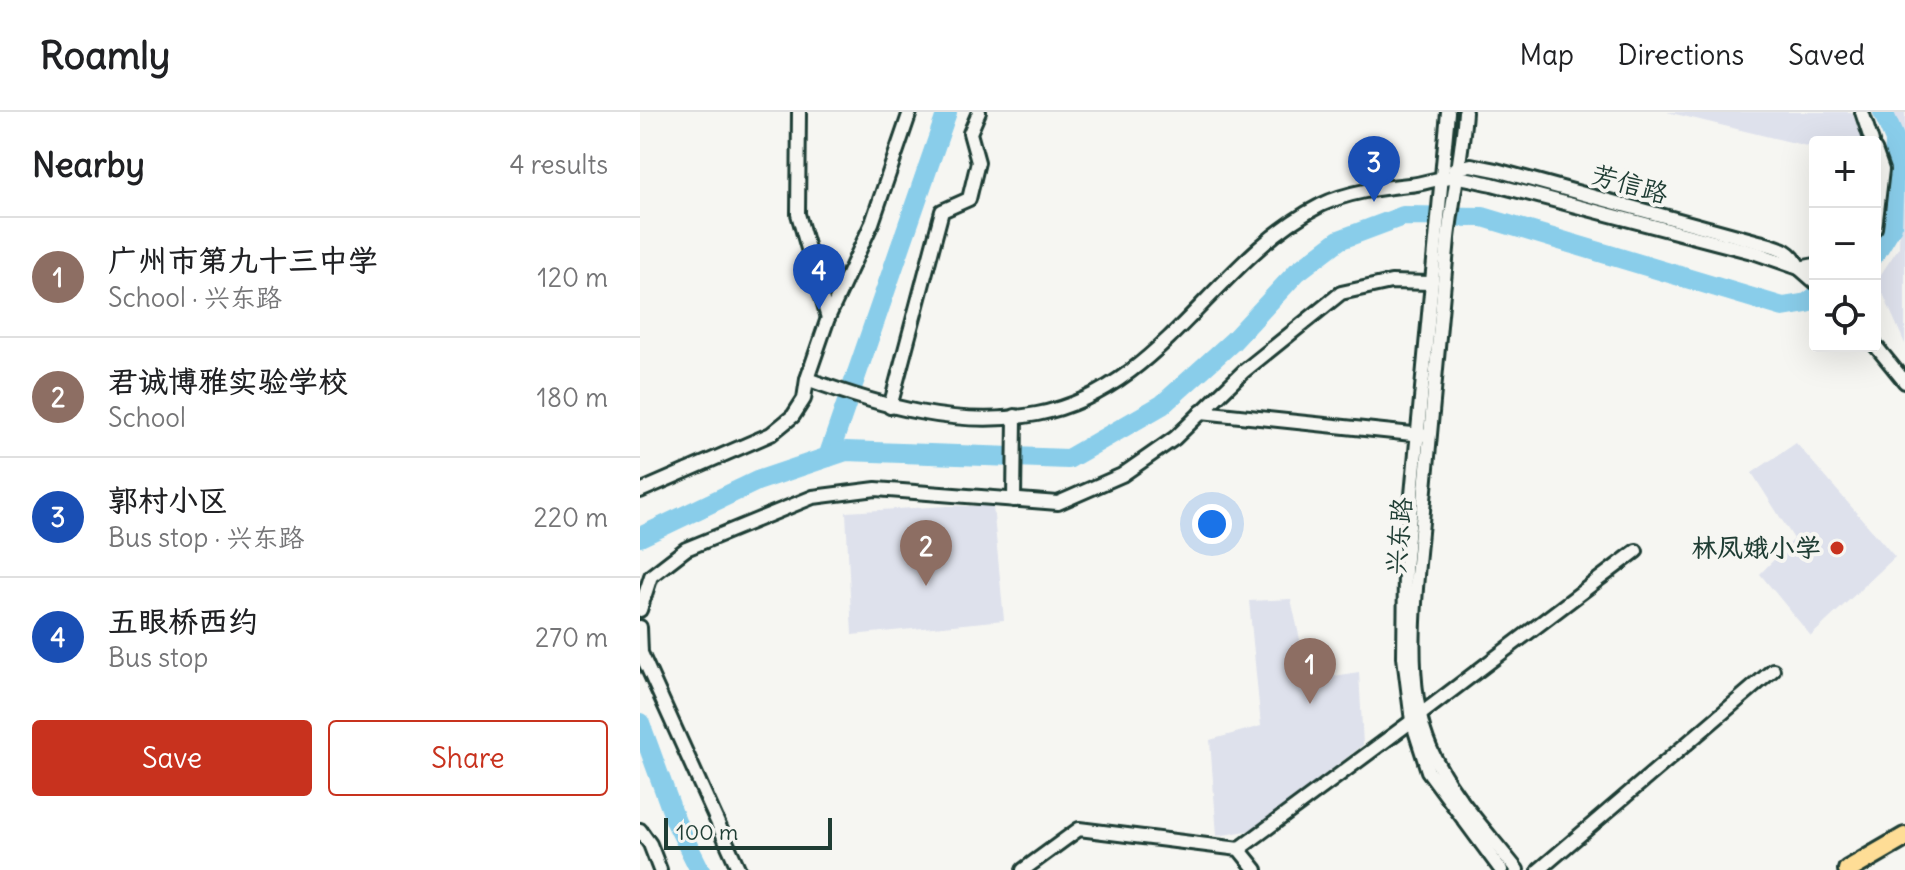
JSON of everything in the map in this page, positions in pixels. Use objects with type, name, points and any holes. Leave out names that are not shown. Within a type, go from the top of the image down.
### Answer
[{"type":"highway","points":[[1848,870],[1905,837]]},
{"type":"street","points":[[799,112],[798,214],[828,318]]},
{"type":"street","points":[[640,491],[779,429],[799,408],[828,318],[872,223],[910,112]]},
{"type":"street","points":[[890,407],[942,211],[969,199],[978,162],[970,133],[979,112]]},
{"type":"street","points":[[1448,112],[1452,174]]},
{"type":"street","points":[[1452,174],[1465,112]]},
{"type":"street","points":[[1862,112],[1870,136]]},
{"type":"street","name":"芳信路","points":[[807,379],[890,407],[946,416],[1039,414],[1084,399],[1130,373],[1158,350],[1257,249],[1305,214],[1355,193],[1452,174],[1756,253],[1799,268],[1813,280]]},
{"type":"street","name":"兴东路","points":[[1423,435],[1446,196],[1452,174]]},
{"type":"street","name":"兴东路","points":[[1442,241],[1431,283],[1423,435],[1415,607],[1417,718],[1428,771],[1501,870]]},
{"type":"street","points":[[1799,268],[1809,266]]},
{"type":"street","points":[[640,610],[651,576],[686,549],[813,497],[876,489],[1058,503],[1122,475],[1175,438],[1244,371],[1341,293],[1391,282],[1431,283]]},
{"type":"street","points":[[1881,352],[1905,382]]},
{"type":"street","points":[[1201,412],[1423,435]]},
{"type":"street","points":[[1014,500],[1015,416]]},
{"type":"street","points":[[1023,870],[1079,829],[1239,849],[1636,551]]},
{"type":"street","points":[[640,627],[641,653],[739,870]]},
{"type":"street","points":[[1539,870],[1773,670]]},
{"type":"street","name":"兴东路","points":[[1417,718],[1436,761],[1517,870]]},
{"type":"street","points":[[640,830],[650,844],[660,870]]},
{"type":"street","points":[[1239,849],[1256,870]]},
{"type":"shaded area","points":[[1667,112],[1852,112],[1862,136],[1809,136],[1809,147]]},
{"type":"shaded area","points":[[1891,112],[1905,112],[1905,344],[1881,289],[1881,274],[1899,247],[1901,140]]},
{"type":"shaded area","name":"林凤娥小学","points":[[1796,443],[1895,557],[1811,636],[1760,574],[1794,539],[1752,473]]},
{"type":"shaded area","points":[[993,506],[1004,620],[852,635],[846,512]]},
{"type":"shaded area","points":[[1291,599],[1309,680],[1359,672],[1363,745],[1253,830],[1217,836],[1210,740],[1261,726],[1249,601]]},
{"type":"waterway","points":[[828,457],[947,112]]},
{"type":"waterway","points":[[1881,244],[1892,226],[1895,140],[1883,112]]},
{"type":"waterway","points":[[640,537],[757,481],[846,451],[1068,459],[1162,405],[1233,341],[1297,272],[1339,240],[1403,216],[1483,217],[1783,307],[1809,302]]},
{"type":"waterway","points":[[640,723],[676,822],[700,870]]},
{"type":"place","name":"郭村小区","points":[[1374,202]]},
{"type":"place","name":"五眼桥西约","points":[[819,310]]},
{"type":"place","name":"林凤娥小学","points":[[1837,548]]},
{"type":"place","name":"君诚博雅实验学校","points":[[926,586]]},
{"type":"place","name":"广州市第九十三中学","points":[[1310,704]]}]
